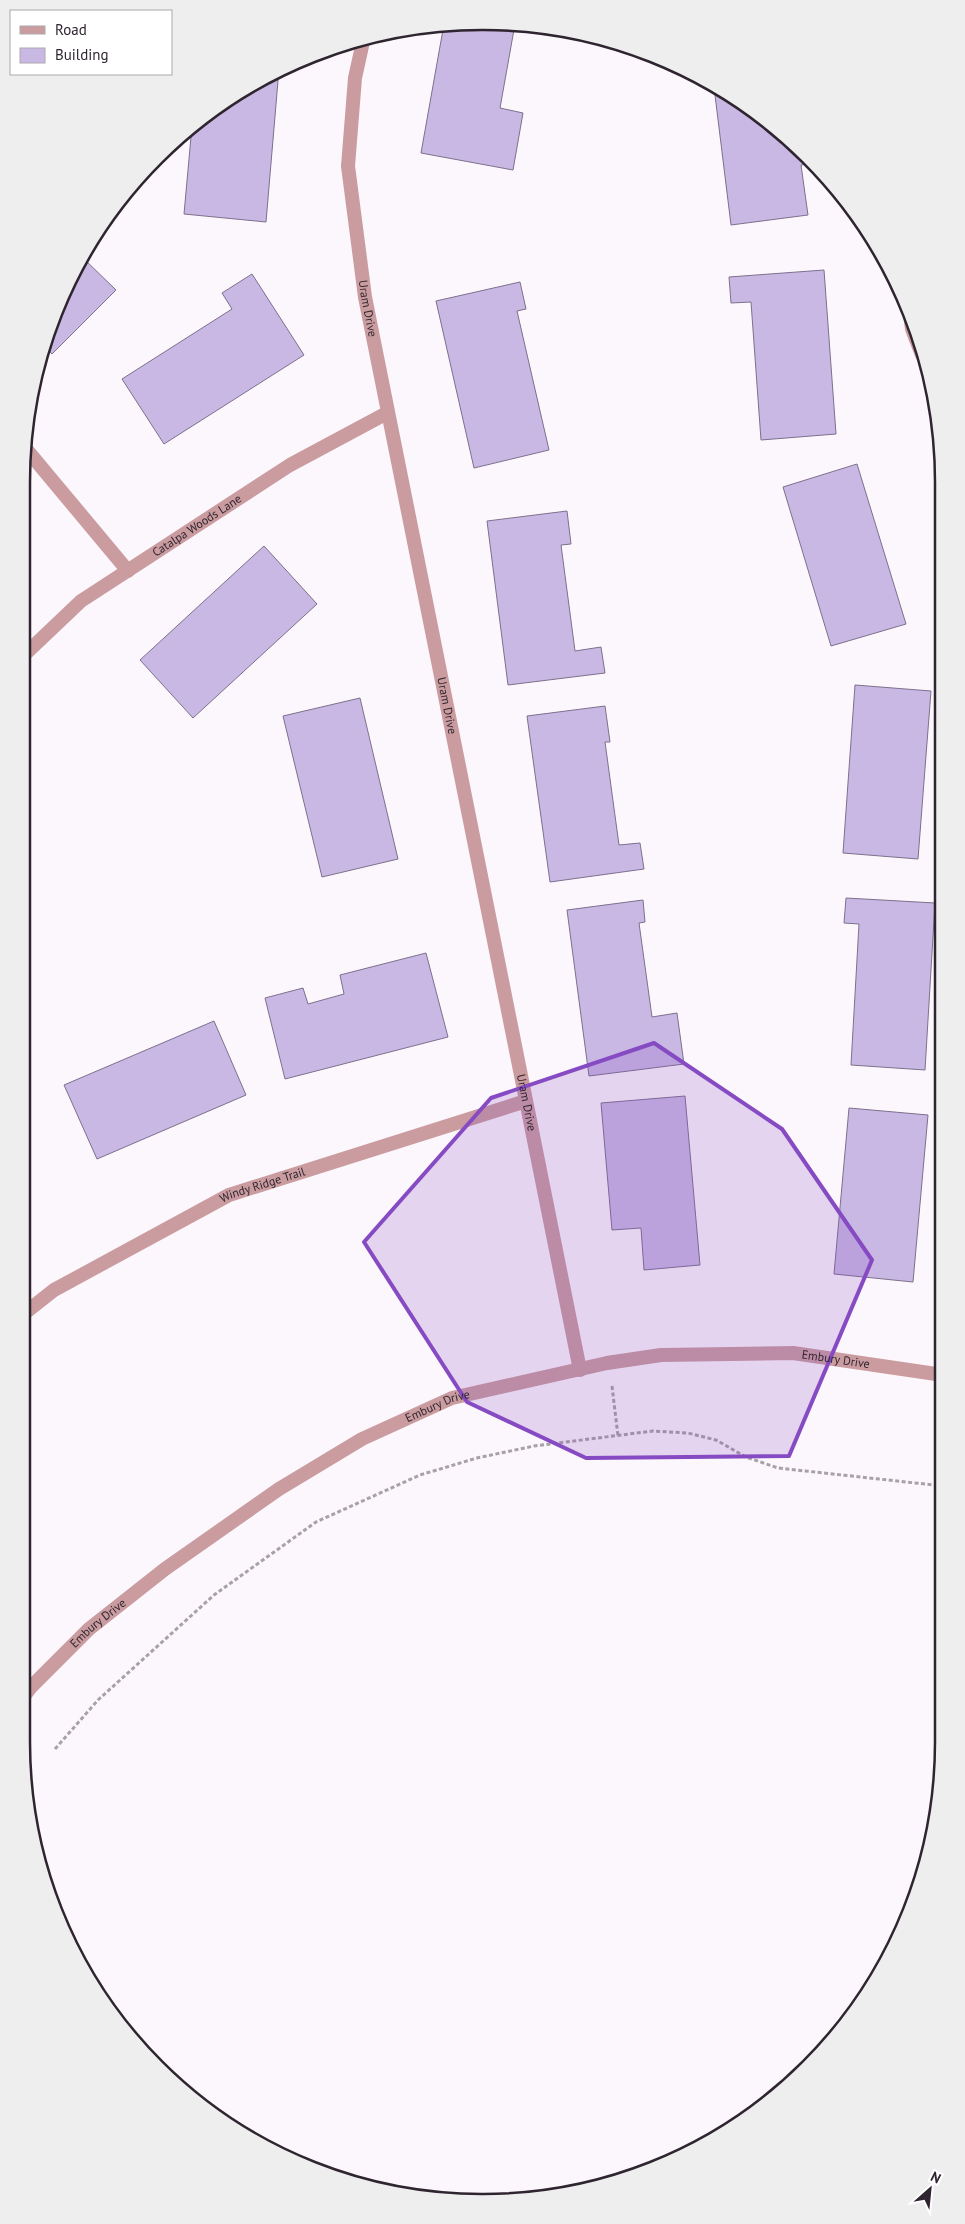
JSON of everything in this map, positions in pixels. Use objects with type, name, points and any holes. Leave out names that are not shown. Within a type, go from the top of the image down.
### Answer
[{"type":"street","name":"Uram Drive","points":[[362,46],[355,78],[348,166],[365,297],[580,1370]]},
{"type":"street","name":"Catalpa Woods Lane","points":[[30,649],[81,601],[290,465],[387,413]]},
{"type":"street","points":[[31,455],[128,570]]},
{"type":"street","name":"Windy Ridge Trail","points":[[30,1309],[54,1290],[229,1195],[526,1102]]},
{"type":"street","name":"Embury Drive","points":[[30,1688],[89,1629],[165,1569],[279,1489],[362,1439],[452,1398],[607,1363],[661,1355],[793,1353],[935,1374]]},
{"type":"path","points":[[607,1363],[618,1436]]},
{"type":"path","points":[[54,1749],[98,1700],[214,1595],[316,1522],[420,1475],[477,1458],[534,1446],[654,1431],[688,1433],[716,1440],[746,1457],[778,1468],[935,1485]]},
{"type":"highlighted area","points":[[654,1043],[782,1129],[872,1260],[789,1456],[586,1458],[467,1402],[364,1242],[491,1098]]},
{"type":"building","points":[[482,30],[514,31],[500,108],[523,113],[513,170],[421,153],[443,32]]},
{"type":"building","points":[[278,79],[266,222],[184,214],[191,136],[231,106]]},
{"type":"building","points":[[715,95],[734,106],[781,142],[804,165],[801,165],[808,215],[731,225]]},
{"type":"building","points":[[88,262],[116,290],[52,354],[49,351],[64,309]]},
{"type":"building","points":[[824,270],[836,434],[761,440],[751,302],[731,303],[729,277]]},
{"type":"building","points":[[252,274],[304,355],[164,444],[122,379],[232,309],[222,293]]},
{"type":"building","points":[[520,282],[526,309],[517,311],[549,450],[474,468],[436,301]]},
{"type":"building","points":[[857,464],[906,624],[831,646],[783,487]]},
{"type":"building","points":[[567,511],[571,544],[561,545],[575,651],[601,647],[605,673],[508,685],[487,521]]},
{"type":"building","points":[[264,546],[317,604],[193,718],[140,660]]},
{"type":"building","points":[[855,685],[931,691],[918,859],[843,853]]},
{"type":"building","points":[[360,698],[398,859],[322,877],[283,716]]},
{"type":"building","points":[[605,706],[610,742],[605,742],[619,845],[640,843],[644,869],[550,882],[527,716]]},
{"type":"building","points":[[846,898],[935,903],[925,1070],[851,1065],[859,924],[844,923]]},
{"type":"building","points":[[643,900],[645,922],[639,923],[652,1017],[677,1013],[684,1064],[589,1076],[567,910]]},
{"type":"building","points":[[426,953],[448,1037],[285,1079],[265,998],[303,988],[308,1004],[344,994],[340,975]]},
{"type":"building","points":[[214,1021],[246,1095],[97,1159],[64,1085]]},
{"type":"building","points":[[685,1096],[700,1265],[644,1270],[641,1228],[612,1230],[601,1103]]},
{"type":"building","points":[[849,1108],[928,1115],[913,1282],[834,1274]]}]
